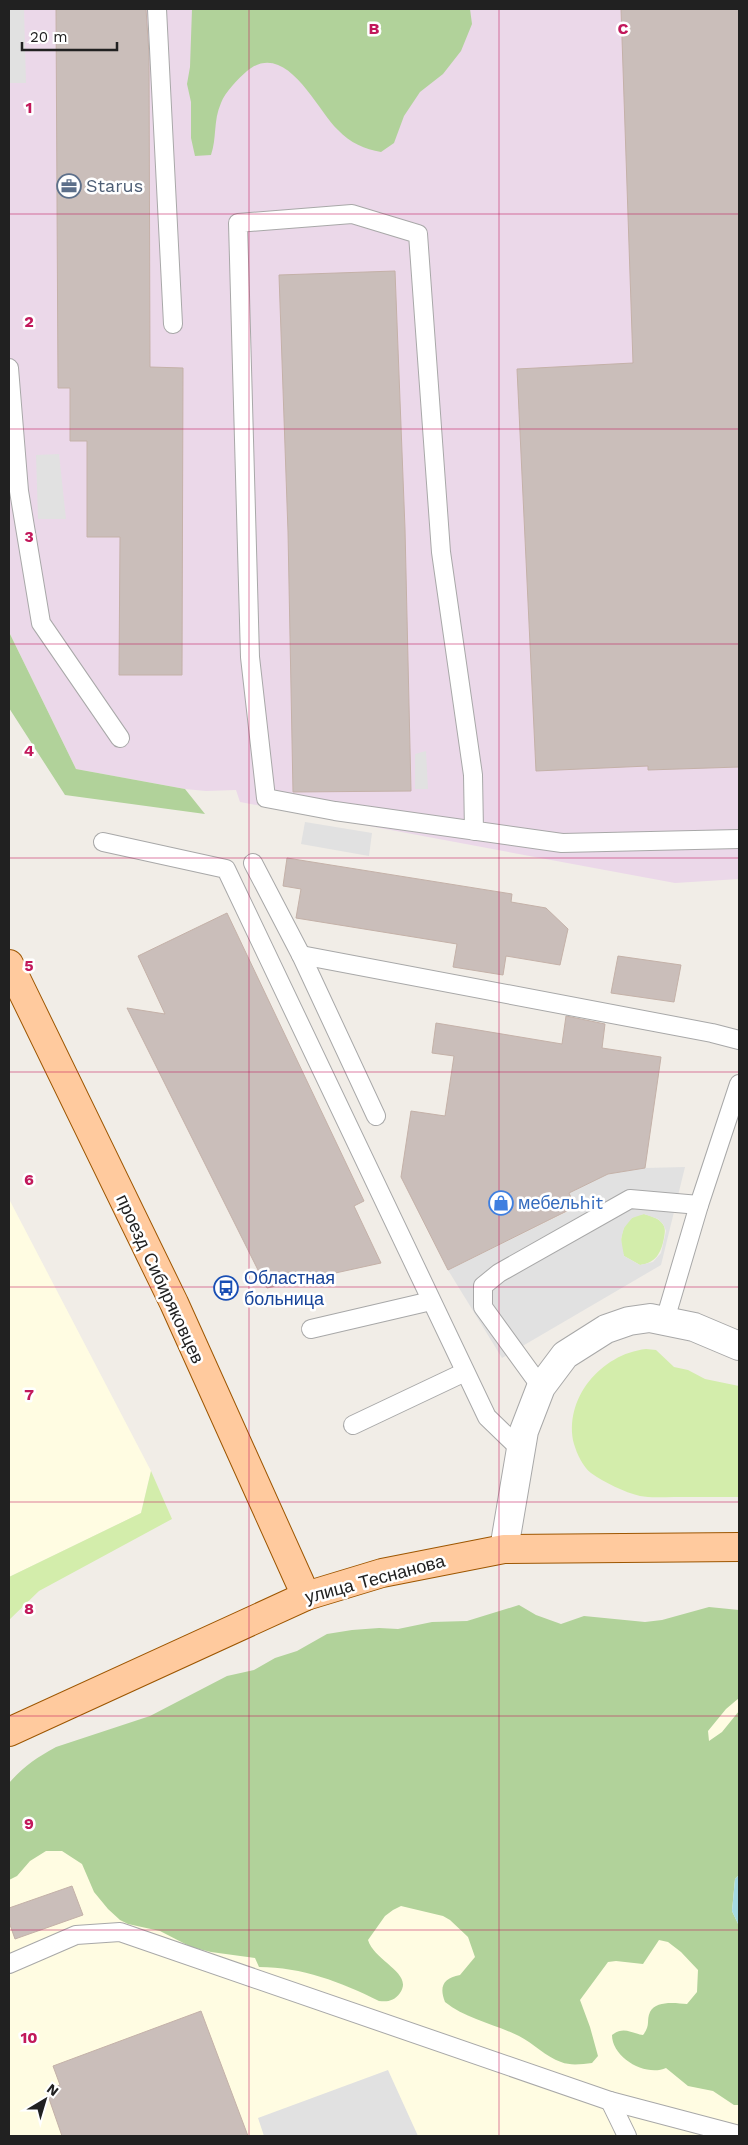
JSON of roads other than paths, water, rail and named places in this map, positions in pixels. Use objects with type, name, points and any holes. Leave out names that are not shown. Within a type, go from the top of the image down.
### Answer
[{"type":"main road","name":"проезд Сибиряковцев","points":[[9,964],[174,1303],[306,1596]]},
{"type":"main road","name":"улица Теснанова","points":[[9,1732],[306,1596],[382,1573],[504,1550],[739,1547]]},
{"type":"street","points":[[504,1550],[524,1431],[541,1387],[565,1354],[606,1329],[640,1318],[665,1320],[694,1327],[739,1346]]},
{"type":"lane","points":[[157,9],[173,324]]},
{"type":"lane","points":[[474,831],[473,775],[440,552],[418,234],[352,214],[238,223],[250,657],[266,798],[322,809],[474,831],[562,843],[739,838]]},
{"type":"lane","points":[[9,368],[14,486],[41,623],[120,738]]},
{"type":"lane","points":[[103,842],[226,869],[487,1417],[520,1448]]},
{"type":"lane","points":[[253,863],[301,955],[376,1116]]},
{"type":"lane","points":[[301,955],[712,1033],[739,1040]]},
{"type":"lane","points":[[665,1320],[699,1205],[739,1084]]},
{"type":"lane","points":[[541,1387],[483,1307],[483,1286],[499,1273],[630,1199],[699,1205]]},
{"type":"lane","points":[[311,1329],[431,1301]]},
{"type":"lane","points":[[353,1425],[465,1372]]},
{"type":"lane","points":[[9,1964],[76,1935],[120,1932],[610,2102],[739,2135]]},
{"type":"lane","points":[[610,2102],[627,2136]]},
{"type":"water","points":[[739,1875],[739,1926],[732,1911],[735,1879]]},
{"type":"place","name":"Starus","points":[[69,186]]},
{"type":"place","name":"мебельhit","points":[[501,1203]]},
{"type":"place","name":"Областная больница","points":[[226,1288]]}]
